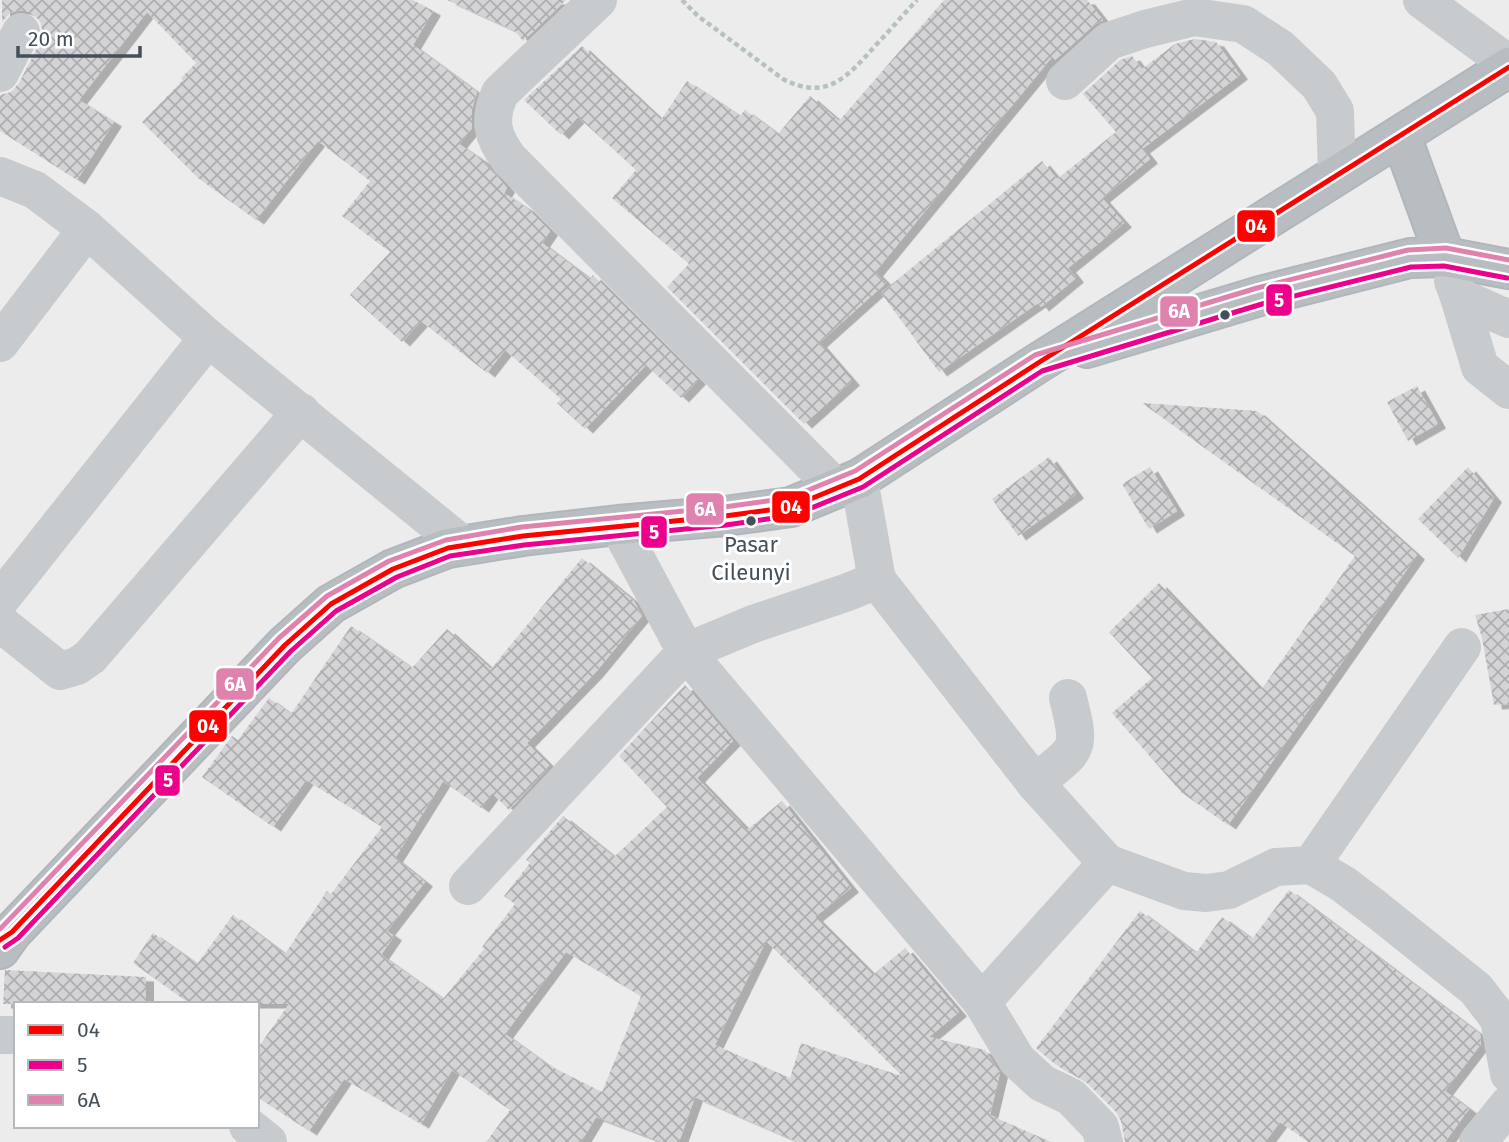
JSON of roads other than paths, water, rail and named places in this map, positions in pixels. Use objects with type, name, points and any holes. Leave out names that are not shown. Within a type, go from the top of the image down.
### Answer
[{"type":"highway","points":[[4,940],[285,645],[331,604],[393,569],[448,548],[618,525],[725,516],[791,507],[847,484],[1509,66]]},
{"type":"highway","points":[[1401,136],[1445,257]]},
{"type":"highway","points":[[1038,363],[1225,306],[1409,258],[1445,257],[1509,269]]},
{"type":"street","points":[[597,0],[500,93],[493,108],[492,120],[497,143],[509,159],[847,484],[877,580],[1035,783],[1107,863],[1184,891],[1206,893],[1229,890],[1276,867],[1311,865],[1343,884],[1476,989],[1499,1018],[1509,1074]]},
{"type":"street","points":[[1422,0],[1509,66]]},
{"type":"street","points":[[1065,81],[1109,41],[1145,29],[1194,16],[1243,24],[1280,48],[1320,85],[1335,111],[1337,175]]},
{"type":"street","points":[[0,73],[22,32]]},
{"type":"street","points":[[0,176],[35,190],[87,229],[208,338],[464,546]]},
{"type":"street","points":[[0,343],[87,229]]},
{"type":"street","points":[[1445,257],[1480,367],[1509,390]]},
{"type":"street","points":[[1459,297],[1509,319]]},
{"type":"street","points":[[0,600],[208,338]]},
{"type":"street","points":[[0,623],[60,671],[77,667],[90,657],[302,412]]},
{"type":"street","points":[[618,525],[686,652],[982,1002],[1017,1060],[1042,1083],[1071,1097],[1100,1127],[1104,1142]]},
{"type":"street","points":[[468,886],[686,652],[753,624],[877,580]]},
{"type":"street","points":[[1311,865],[1462,647]]},
{"type":"street","points":[[1035,783],[1072,753],[1077,734],[1068,698]]},
{"type":"street","points":[[982,1002],[1107,863]]},
{"type":"street","points":[[1478,1142],[1509,1104]]},
{"type":"street","points":[[250,1128],[268,1142]]},
{"type":"place","name":"Pasar Cileunyi","points":[[751,521]]}]
